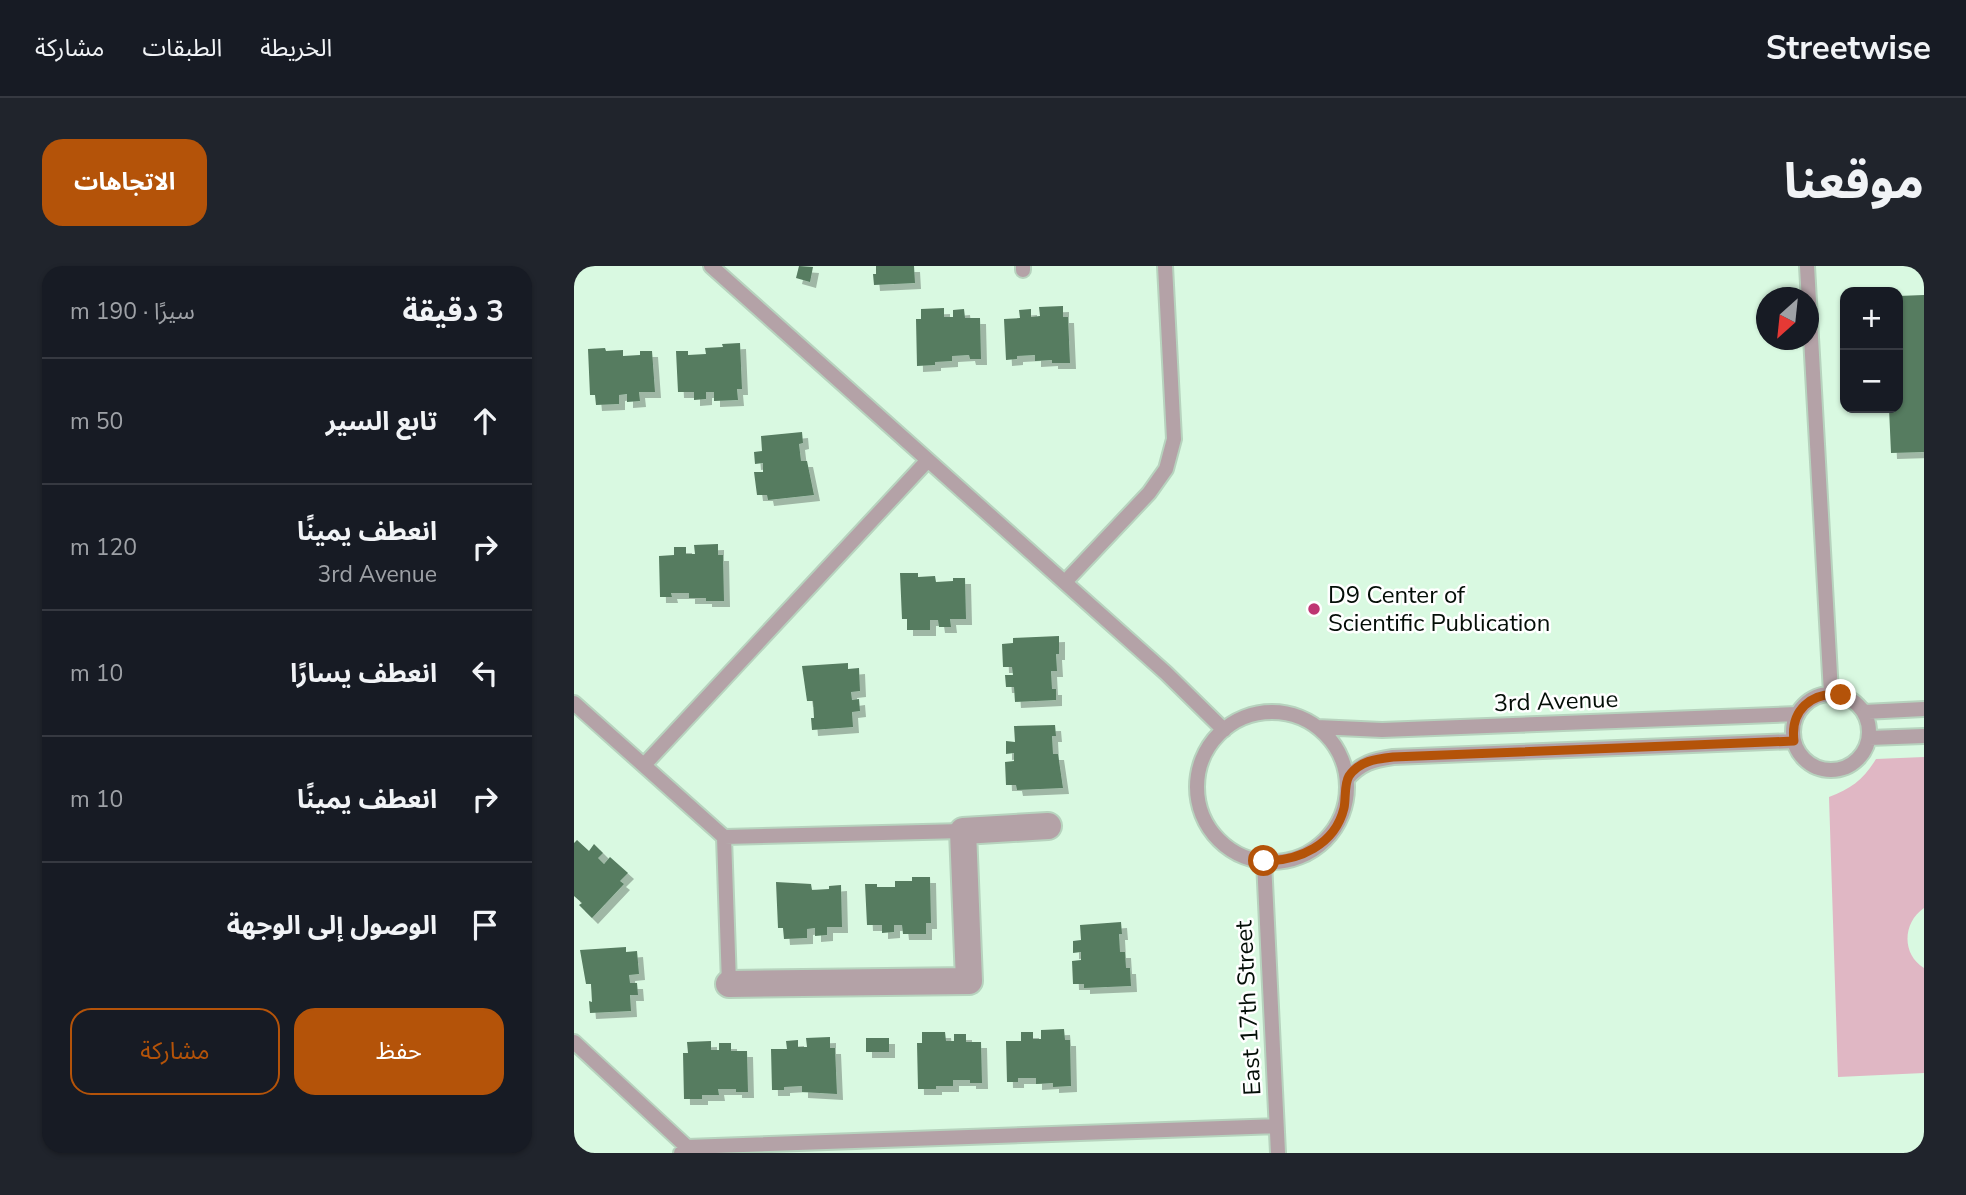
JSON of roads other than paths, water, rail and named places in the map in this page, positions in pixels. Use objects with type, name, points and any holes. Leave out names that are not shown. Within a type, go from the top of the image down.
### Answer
[{"type":"street","points":[[729,984],[970,981],[963,831],[1048,825]]},
{"type":"lane","points":[[711,266],[1166,673],[1224,730]]},
{"type":"lane","points":[[1065,582],[1149,493],[1166,469],[1174,439],[1165,266]]},
{"type":"lane","points":[[1807,266],[1831,694]]},
{"type":"lane","points":[[644,765],[928,460]]},
{"type":"lane","points":[[1831,694],[1850,699],[1864,712],[1869,722],[1869,738],[1859,759],[1851,765],[1832,771],[1804,760],[1794,741],[1793,727],[1797,714],[1812,699],[1831,694]]},
{"type":"lane","points":[[574,703],[724,837],[963,831]]},
{"type":"lane","points":[[1864,712],[1924,709]]},
{"type":"lane","points":[[1264,712],[1297,716],[1317,727],[1336,747],[1347,779],[1343,812],[1336,827],[1325,840],[1297,858],[1281,861],[1247,858],[1226,845],[1209,827],[1201,811],[1197,778],[1208,747],[1224,730],[1247,716],[1264,712]]},
{"type":"lane","name":"3rd Avenue","points":[[1317,727],[1369,730],[1797,714]]},
{"type":"lane","points":[[1869,738],[1924,736]]},
{"type":"lane","name":"3rd Avenue","points":[[1347,779],[1357,767],[1372,760],[1393,757],[1794,741]]},
{"type":"lane","points":[[724,837],[729,984]]},
{"type":"lane","name":"East 17th Street","points":[[1264,861],[1278,1153]]},
{"type":"lane","points":[[574,1042],[684,1150],[1276,1126]]},
{"type":"place","name":"D9 Center of Scientific Publication","points":[[1314,609]]}]
